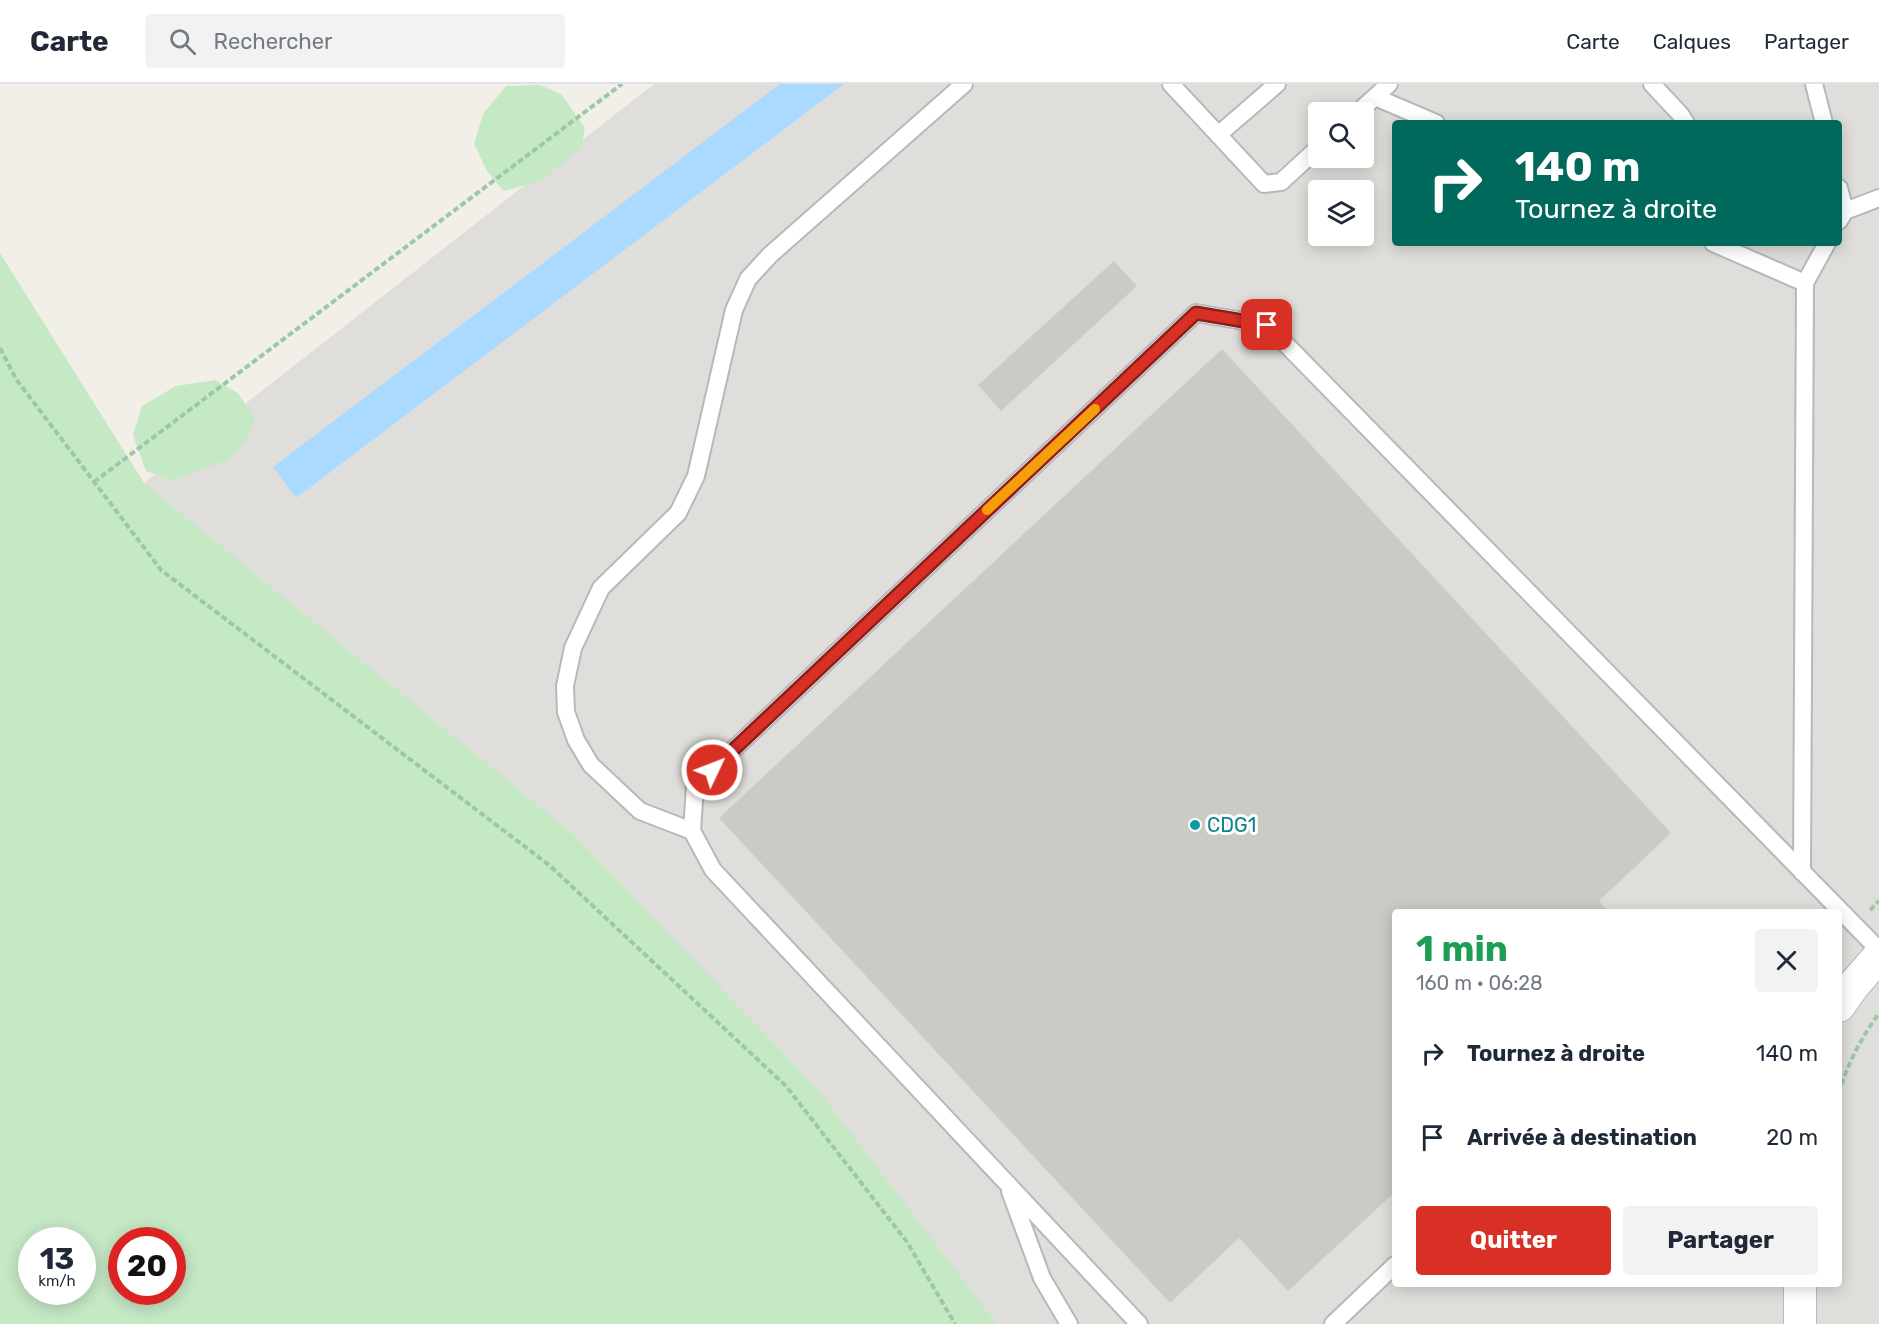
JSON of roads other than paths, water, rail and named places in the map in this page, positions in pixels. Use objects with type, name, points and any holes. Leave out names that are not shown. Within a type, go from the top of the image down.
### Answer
[{"type":"street","points":[[1842,1002],[1879,956]]},
{"type":"street","points":[[1800,1287],[1800,1324]]},
{"type":"lane","points":[[692,831],[640,811],[591,765],[576,741],[566,712],[565,686],[573,648],[601,588],[678,513],[696,476],[734,310],[748,279],[770,255],[964,84]]},
{"type":"lane","points":[[1171,84],[1264,184],[1281,182],[1308,157]]},
{"type":"lane","points":[[1218,135],[1277,84]]},
{"type":"lane","points":[[1369,102],[1389,84]]},
{"type":"lane","points":[[1652,84],[1684,120]]},
{"type":"lane","points":[[1814,84],[1823,120]]},
{"type":"lane","points":[[1375,97],[1429,120]]},
{"type":"lane","points":[[1842,216],[1879,198]]},
{"type":"lane","points":[[1720,246],[1805,283]]},
{"type":"lane","points":[[1802,872],[1805,283],[1825,246]]},
{"type":"lane","points":[[1139,1324],[713,870],[692,831],[694,786],[1196,313],[1267,325],[1839,909]]},
{"type":"lane","points":[[1842,913],[1879,950]]},
{"type":"lane","points":[[1007,1184],[1042,1278],[1069,1324]]},
{"type":"lane","points":[[1333,1324],[1392,1268]]},
{"type":"water","points":[[780,84],[844,84],[296,498],[273,467]]},
{"type":"place","name":"CDG1","points":[[1195,825]]}]
